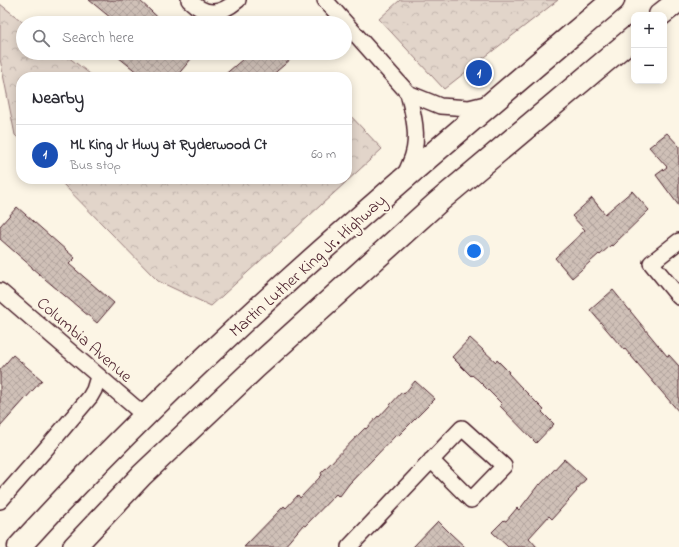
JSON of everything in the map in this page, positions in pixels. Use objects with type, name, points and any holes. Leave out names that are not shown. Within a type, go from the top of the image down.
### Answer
[{"type":"main road","name":"Martin Luther King Jr. Highway","points":[[19,547],[60,501],[145,416],[269,298],[361,214],[613,0]]},
{"type":"main road","points":[[664,12],[678,0]]},
{"type":"main road","points":[[74,547],[142,475],[254,368],[437,203],[631,40]]},
{"type":"street","points":[[189,0],[198,8],[209,12],[225,9],[238,0]]},
{"type":"street","points":[[325,0],[339,16]]},
{"type":"street","points":[[352,30],[408,93],[440,106],[468,108],[492,102]]},
{"type":"street","points":[[404,178],[413,155],[414,146],[414,119],[408,93]]},
{"type":"street","points":[[679,241],[652,263],[679,297]]},
{"type":"street","name":"Columbia Avenue","points":[[0,291],[145,416]]},
{"type":"street","points":[[0,501],[90,397],[98,377]]},
{"type":"street","points":[[349,547],[431,460],[462,428],[504,466],[471,500],[431,460]]},
{"type":"green space","points":[[400,0],[558,0],[444,89],[379,19]]},
{"type":"green space","points":[[0,4],[16,17],[16,60],[72,60],[88,72],[16,72],[16,136],[0,59]]},
{"type":"green space","points":[[352,117],[382,149],[352,177]]},
{"type":"green space","points":[[63,184],[344,184],[211,306],[158,281]]},
{"type":"building","points":[[89,0],[139,0],[156,16],[108,16]]},
{"type":"building","points":[[122,60],[190,60],[180,72],[137,72]]},
{"type":"building","points":[[242,60],[290,60],[276,72],[228,72]]},
{"type":"building","points":[[667,133],[679,146],[679,206],[656,175],[667,167],[649,147]]},
{"type":"building","points":[[632,191],[649,210],[612,246],[611,245],[600,255],[599,254],[572,278],[555,258],[585,230],[572,216],[592,198],[605,214]]},
{"type":"building","points":[[17,207],[75,258],[69,264],[114,303],[97,323],[0,239],[0,226]]},
{"type":"building","points":[[613,290],[667,356],[669,355],[679,366],[679,412],[590,310]]},
{"type":"building","points":[[470,338],[509,372],[508,373],[544,410],[542,412],[554,424],[536,443],[500,406],[502,404],[452,357]]},
{"type":"building","points":[[13,355],[42,380],[0,427],[0,370]]},
{"type":"building","points":[[415,381],[435,399],[398,436],[396,435],[349,484],[340,496],[336,494],[305,526],[303,525],[284,547],[244,547],[284,506],[286,508],[298,495],[300,498],[322,475],[321,473],[365,428],[366,429],[378,416],[379,417],[402,392],[404,394]]},
{"type":"building","points":[[564,459],[586,479],[552,519],[549,516],[529,538],[537,547],[508,547],[492,532],[504,520],[506,521],[517,508],[519,510],[539,484],[540,485]]},
{"type":"building","points":[[438,521],[450,533],[465,547],[413,547]]},
{"type":"place","name":"ML King Jr Hwy at Ryderwood Ct","points":[[479,73]]}]
